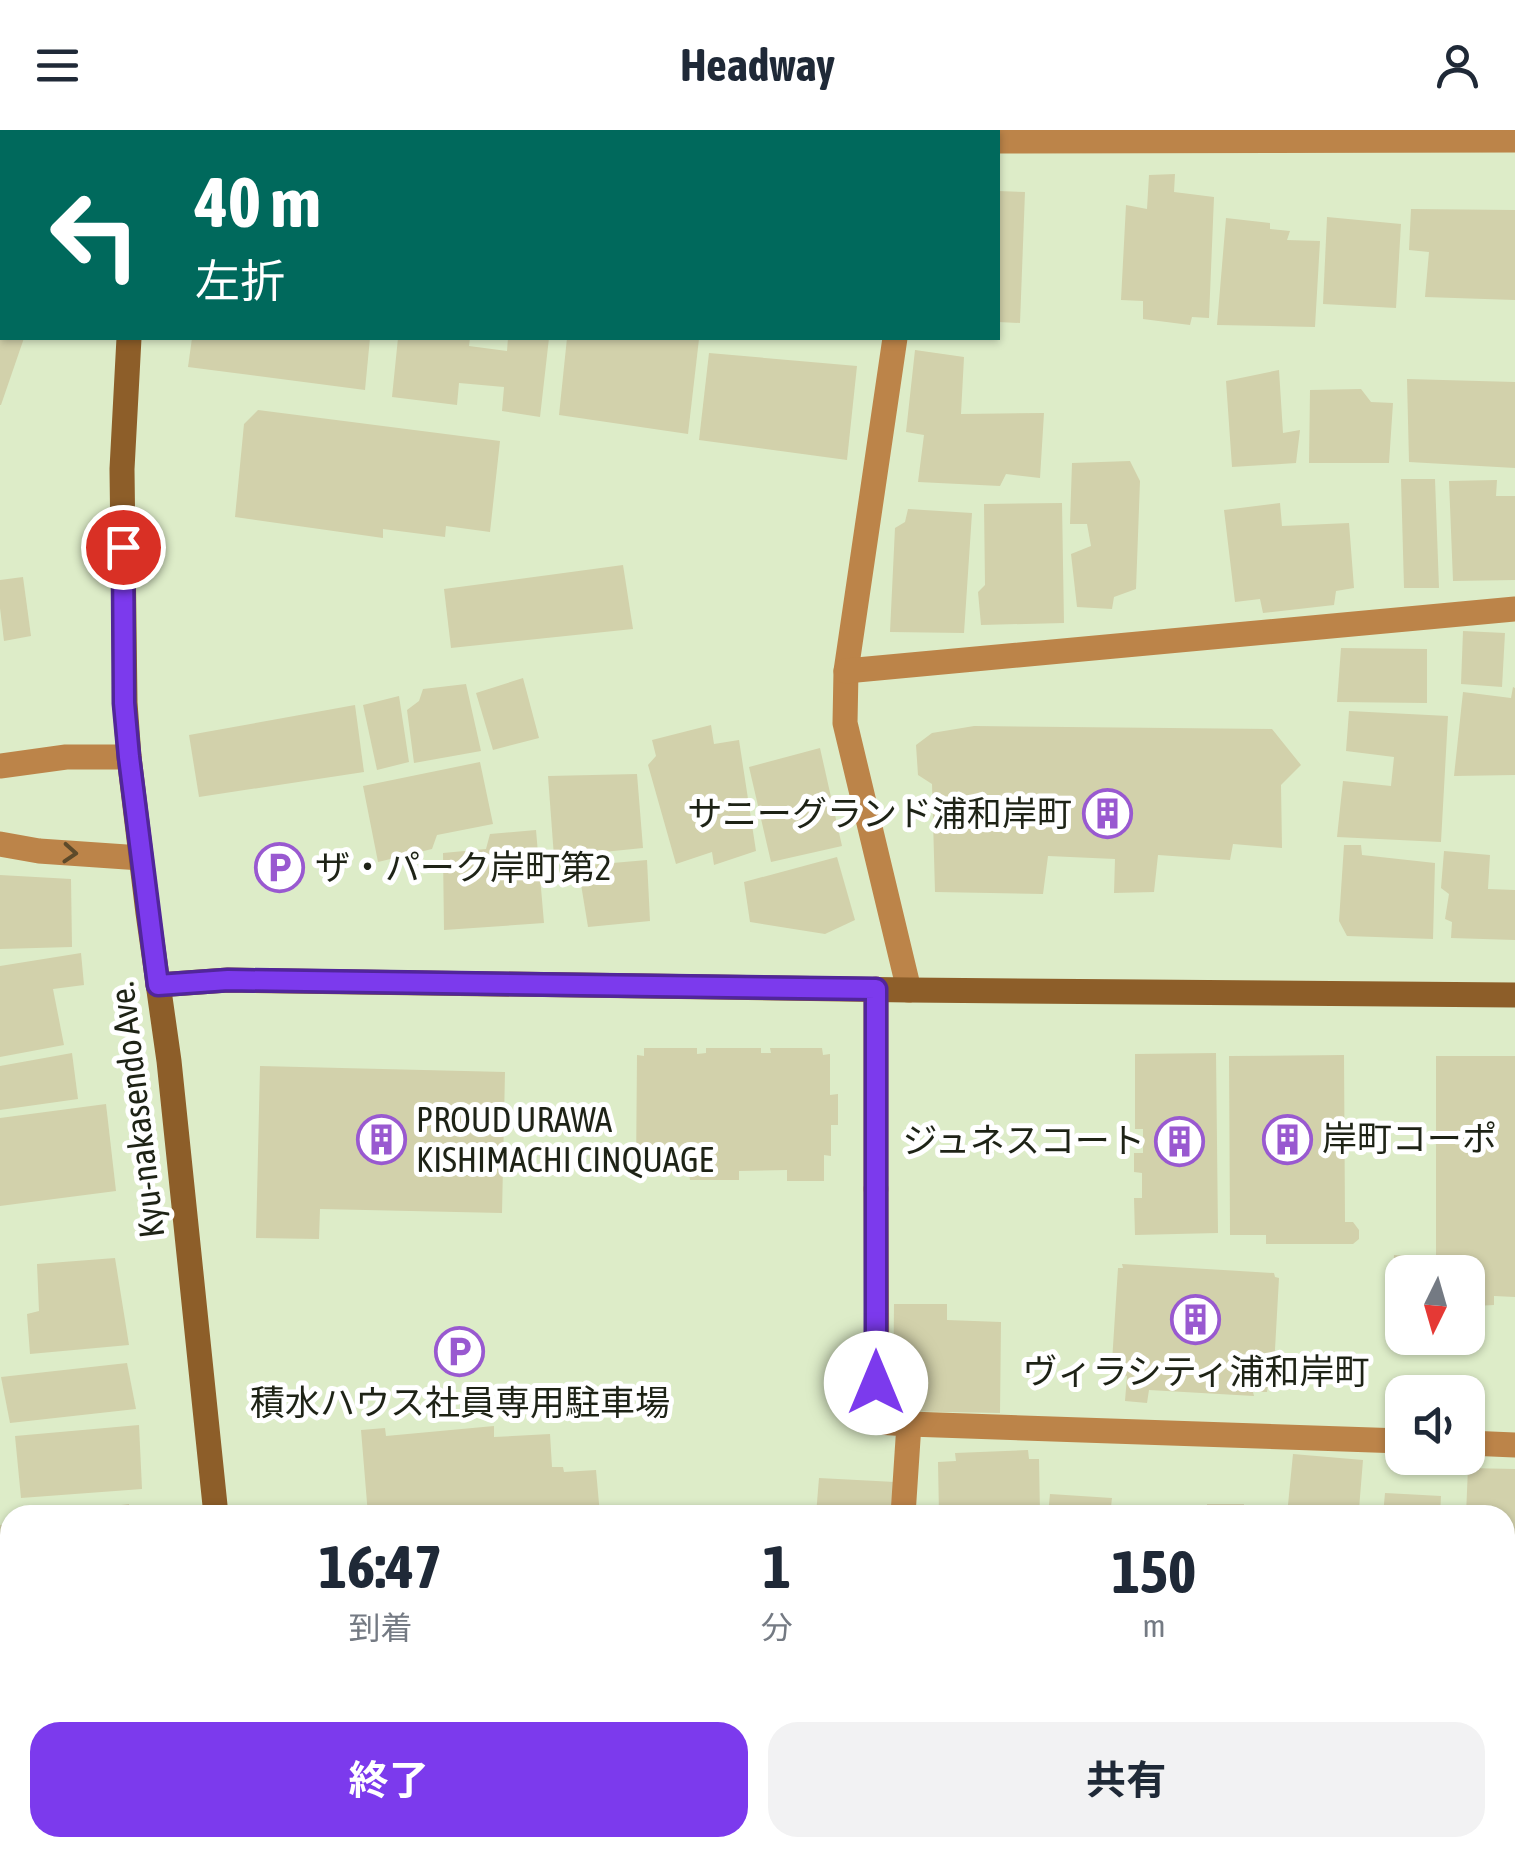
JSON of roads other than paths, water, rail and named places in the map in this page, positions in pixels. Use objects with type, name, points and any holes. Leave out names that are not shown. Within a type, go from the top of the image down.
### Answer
[{"type":"street","points":[[1000,141],[1515,140]]},
{"type":"street","name":"Kyu-nakasendo Ave.","points":[[129,340],[122,469],[124,703],[170,1061],[215,1505]]},
{"type":"street","points":[[895,340],[846,671],[845,723],[909,990]]},
{"type":"street","points":[[846,671],[1515,609]]},
{"type":"street","points":[[0,766],[66,757],[129,757]]},
{"type":"street","points":[[0,844],[39,852],[141,858]]},
{"type":"street","points":[[158,985],[228,980],[1515,994]]},
{"type":"street","points":[[876,989],[876,1422],[1385,1440]]},
{"type":"street","points":[[904,1505],[909,1424]]},
{"type":"street","points":[[1485,1444],[1515,1445]]},
{"type":"place","name":"サニーグランド浦和岸町","points":[[1107,814]]},
{"type":"place","name":"ザ・パーク岸町第2","points":[[280,868]]},
{"type":"place","name":"岸町コーポ","points":[[1287,1139]]},
{"type":"place","name":"PROUD URAWA KISHIMACHI CINQUAGE","points":[[381,1140]]},
{"type":"place","name":"ジュネスコート","points":[[1180,1141]]},
{"type":"place","name":"ヴィラシティ浦和岸町","points":[[1196,1320]]},
{"type":"place","name":"積水ハウス社員専用駐車場","points":[[460,1351]]}]
